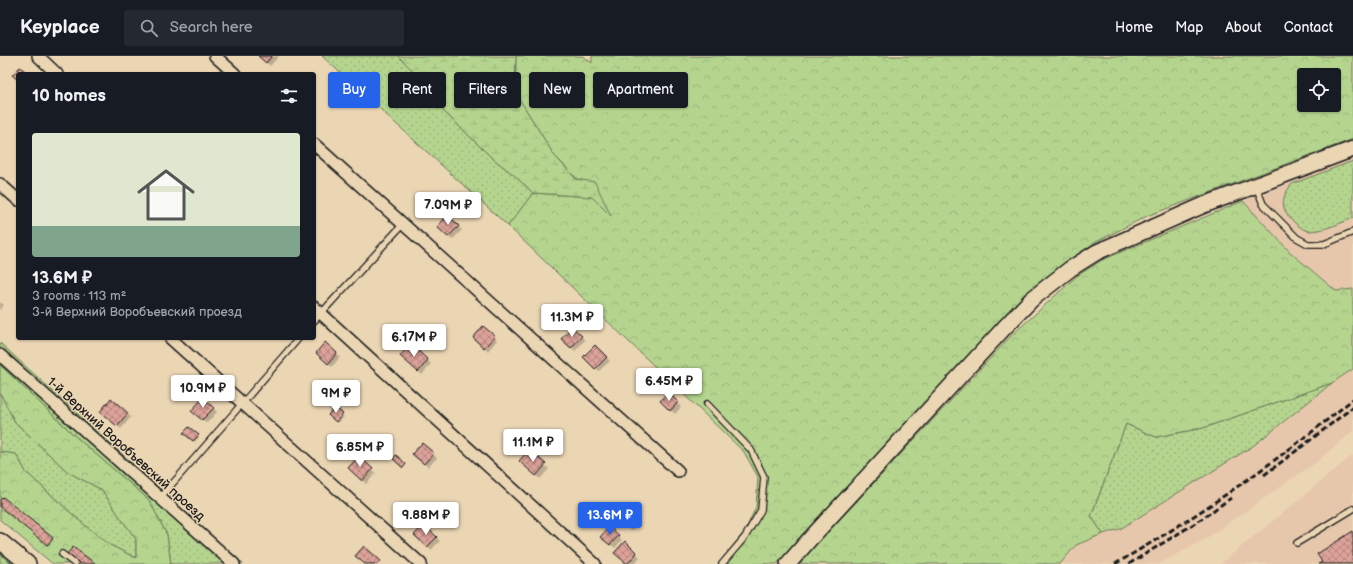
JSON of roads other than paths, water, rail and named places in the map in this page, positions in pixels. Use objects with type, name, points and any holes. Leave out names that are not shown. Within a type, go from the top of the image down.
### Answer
[{"type":"street","points":[[38,56],[55,72]]},
{"type":"street","points":[[215,56],[234,72]]},
{"type":"street","points":[[316,146],[404,223],[678,471]]},
{"type":"street","points":[[788,564],[1004,327],[1032,299],[1063,274],[1097,252],[1204,205],[1353,149]]},
{"type":"street","points":[[0,184],[16,198]]},
{"type":"street","points":[[316,314],[595,564]]},
{"type":"street","points":[[172,340],[421,564]]},
{"type":"street","name":"1-й Верхний Воробъевский проезд","points":[[0,355],[234,564]]},
{"type":"street","points":[[0,541],[28,564]]},
{"type":"lane","points":[[1256,186],[1263,204],[1297,238],[1308,244],[1324,244],[1353,232]]},
{"type":"lane","points":[[316,314],[404,223]]},
{"type":"lane","points":[[160,498],[297,340]]},
{"type":"lane","points":[[707,404],[751,450],[764,477],[761,510],[745,537],[722,564]]},
{"type":"lane","points":[[1297,543],[1353,509]]},
{"type":"lane","points":[[62,554],[75,564]]},
{"type":"tram line","points":[[0,554],[12,564]]},
{"type":"railway","points":[[1115,564],[1208,507],[1296,444],[1353,399]]},
{"type":"railway","points":[[1264,475],[1353,407]]},
{"type":"railway","points":[[1129,564],[1197,522],[1231,498]]}]
